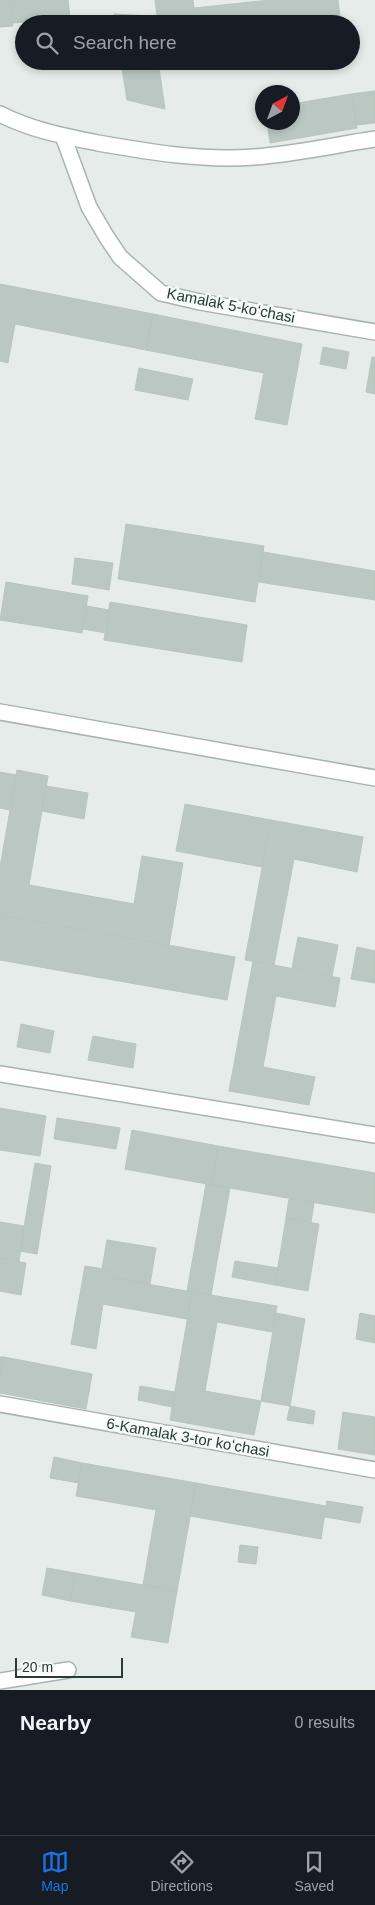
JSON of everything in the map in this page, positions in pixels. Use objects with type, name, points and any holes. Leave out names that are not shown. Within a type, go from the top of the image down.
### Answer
[{"type":"street","points":[[0,114],[63,136],[144,151],[210,158],[254,157],[375,139]]},
{"type":"street","name":"Kamalak 5-koʻchasi","points":[[63,136],[89,208],[106,236],[120,257],[161,293],[375,332]]},
{"type":"street","points":[[0,712],[375,778]]},
{"type":"street","points":[[0,1074],[375,1135]]},
{"type":"street","name":"6-Kamalak 3-tor koʻchasi","points":[[0,1404],[375,1470]]},
{"type":"street","points":[[0,1681],[68,1670]]},
{"type":"building","points":[[0,0],[10,0],[13,26],[0,27]]},
{"type":"building","points":[[10,0],[68,0],[70,15],[15,15],[15,23],[13,23]]},
{"type":"building","points":[[155,0],[193,0],[194,8],[270,0],[338,0],[340,15],[157,15]]},
{"type":"building","points":[[122,70],[159,70],[165,109],[127,100]]},
{"type":"building","points":[[375,91],[375,123],[356,125],[351,94]]},
{"type":"building","points":[[351,94],[357,128],[270,143],[268,130],[300,130],[300,103]]},
{"type":"building","points":[[0,284],[153,314],[146,350],[15,324],[8,363],[0,361]]},
{"type":"building","points":[[153,314],[302,344],[287,425],[255,419],[264,373],[146,350]]},
{"type":"building","points":[[323,347],[349,352],[346,369],[320,364]]},
{"type":"building","points":[[372,357],[375,357],[375,394],[366,392]]},
{"type":"building","points":[[139,368],[193,379],[188,400],[135,390]]},
{"type":"building","points":[[126,524],[264,546],[255,602],[118,579]]},
{"type":"building","points":[[263,552],[375,571],[375,600],[259,582]]},
{"type":"building","points":[[75,558],[113,563],[109,590],[72,584]]},
{"type":"building","points":[[6,582],[88,596],[82,633],[0,620]]},
{"type":"building","points":[[110,602],[247,625],[242,662],[104,640]]},
{"type":"building","points":[[87,606],[109,610],[106,633],[83,629]]},
{"type":"building","points":[[17,770],[48,776],[29,885],[134,904],[142,856],[183,863],[169,946],[0,915],[0,867]]},
{"type":"building","points":[[0,772],[16,775],[10,810],[0,808]]},
{"type":"building","points":[[46,786],[88,793],[84,819],[42,811]]},
{"type":"building","points":[[185,804],[271,820],[262,867],[176,851]]},
{"type":"building","points":[[271,820],[363,837],[357,872],[294,859],[274,965],[245,960]]},
{"type":"building","points":[[0,915],[235,957],[227,1000],[0,960]]},
{"type":"building","points":[[298,937],[338,945],[332,976],[292,968]]},
{"type":"building","points":[[357,947],[375,951],[375,983],[351,979]]},
{"type":"building","points":[[253,961],[340,978],[335,1007],[276,996],[263,1067],[315,1077],[309,1105],[229,1091]]},
{"type":"building","points":[[21,1024],[54,1031],[50,1053],[17,1047]]},
{"type":"building","points":[[93,1036],[136,1044],[133,1068],[88,1060]]},
{"type":"building","points":[[0,1108],[46,1116],[40,1156],[0,1150]]},
{"type":"building","points":[[57,1118],[120,1128],[116,1149],[54,1139]]},
{"type":"building","points":[[132,1130],[218,1146],[212,1185],[125,1169]]},
{"type":"building","points":[[218,1146],[375,1173],[375,1213],[212,1185]]},
{"type":"building","points":[[35,1163],[51,1166],[37,1254],[20,1251]]},
{"type":"building","points":[[206,1184],[230,1188],[211,1295],[187,1291]]},
{"type":"building","points":[[289,1199],[314,1203],[311,1222],[286,1218]]},
{"type":"building","points":[[286,1218],[319,1224],[308,1291],[275,1285]]},
{"type":"building","points":[[0,1222],[24,1226],[19,1261],[0,1258]]},
{"type":"building","points":[[107,1240],[156,1248],[150,1284],[108,1277],[109,1270],[102,1269]]},
{"type":"building","points":[[0,1258],[26,1263],[21,1295],[0,1291]]},
{"type":"building","points":[[235,1261],[278,1268],[275,1285],[232,1277]]},
{"type":"building","points":[[85,1266],[109,1270],[108,1277],[192,1292],[187,1319],[103,1304],[96,1349],[71,1344]]},
{"type":"building","points":[[192,1292],[277,1306],[272,1332],[217,1322],[205,1391],[261,1401],[254,1435],[170,1420]]},
{"type":"building","points":[[276,1313],[305,1319],[290,1406],[261,1401]]},
{"type":"building","points":[[360,1313],[375,1316],[375,1343],[356,1339]]},
{"type":"building","points":[[0,1357],[4,1357],[0,1379]]},
{"type":"building","points":[[4,1357],[92,1374],[86,1409],[0,1393],[0,1379]]},
{"type":"building","points":[[140,1386],[175,1392],[172,1407],[138,1400]]},
{"type":"building","points":[[290,1406],[315,1411],[313,1424],[287,1420]]},
{"type":"building","points":[[343,1412],[375,1417],[375,1455],[338,1449]]},
{"type":"building","points":[[54,1457],[82,1463],[79,1483],[50,1478]]},
{"type":"building","points":[[82,1463],[196,1483],[177,1591],[143,1585],[156,1510],[76,1496]]},
{"type":"building","points":[[196,1483],[326,1506],[321,1539],[190,1516]]},
{"type":"building","points":[[327,1501],[363,1507],[360,1523],[325,1517]]},
{"type":"building","points":[[240,1545],[258,1547],[256,1564],[238,1562]]},
{"type":"building","points":[[47,1568],[75,1573],[70,1601],[42,1595]]},
{"type":"building","points":[[75,1573],[177,1591],[168,1643],[131,1637],[136,1612],[70,1601]]}]
